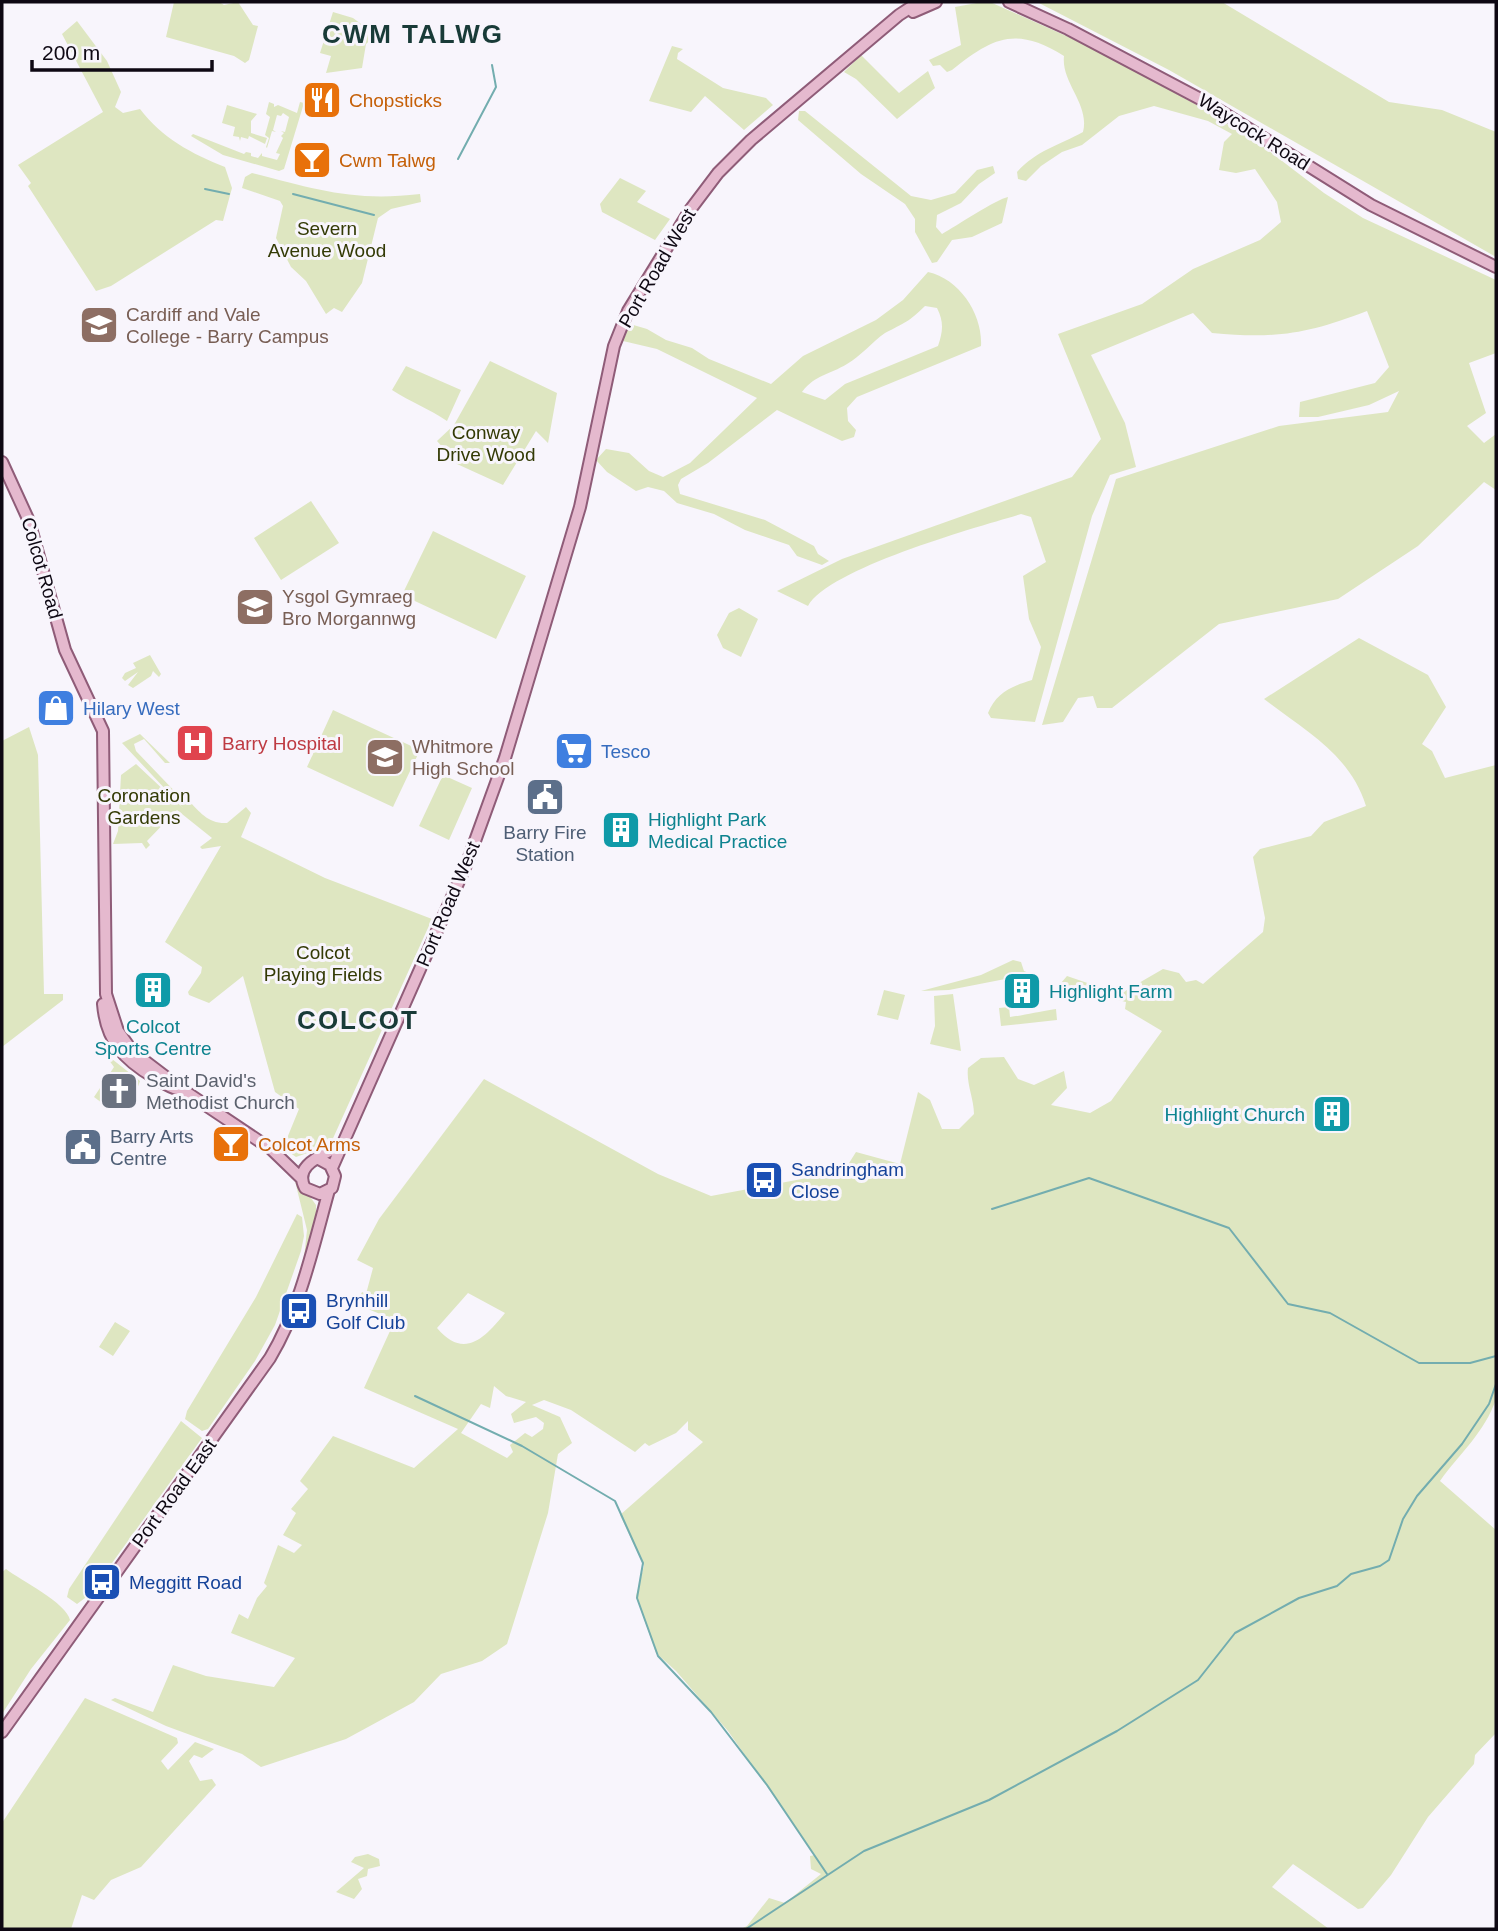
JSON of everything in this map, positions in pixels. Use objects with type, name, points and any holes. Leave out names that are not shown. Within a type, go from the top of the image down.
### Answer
[{"type":"main road","name":"Port Road West","points":[[332,1168],[471,853],[537,656],[542,652],[554,594],[580,507],[614,346],[633,301],[690,210],[729,160],[919,2]]},
{"type":"main road","name":"Port Road West","points":[[892,22],[936,2]]},
{"type":"main road","name":"Waycock Road","points":[[1009,2],[1068,29],[1206,102],[1371,205],[1496,267]]},
{"type":"main road","name":"Colcot Road","points":[[2,462],[29,521],[61,639],[76,677],[97,715],[104,740],[106,994],[103,996],[106,1025],[119,1051],[140,1070],[183,1090],[271,1149],[294,1161],[313,1161]]},
{"type":"main road","points":[[313,1161],[332,1168],[335,1180],[329,1190],[313,1193],[305,1188],[301,1178],[313,1161],[342,1144]]},
{"type":"main road","name":"Colcot Road","points":[[271,1149],[301,1178]]},
{"type":"main road","name":"Port Road East","points":[[2,1732],[265,1366],[293,1311],[317,1238],[329,1190]]},
{"type":"main road","name":"Port Road East","points":[[313,1193],[318,1208],[317,1238]]},
{"type":"green space","points":[[174,2],[219,2],[224,5],[238,2],[253,25],[258,26],[249,60],[245,63],[234,56],[166,37]]},
{"type":"green space","points":[[990,2],[1091,47],[1239,128],[1324,193],[1363,218],[1496,280],[1496,353],[1469,363],[1486,413],[1467,426],[1484,443],[1496,434],[1496,490],[1484,482],[1418,546],[1338,599],[1219,624],[1112,708],[1097,708],[1093,696],[1078,698],[1063,722],[1042,725],[1116,479],[1279,426],[1388,412],[1399,391],[1369,405],[1318,417],[1299,417],[1300,402],[1375,383],[1389,367],[1367,311],[1308,330],[1273,335],[1212,333],[1193,313],[1091,355],[1125,423],[1136,467],[1110,475],[1092,516],[1035,722],[991,718],[988,713],[995,700],[1006,691],[1032,680],[1041,647],[1029,619],[1023,576],[1046,562],[1031,517],[1021,514],[1000,520],[873,564],[844,577],[821,592],[808,606],[777,591],[842,559],[1072,477],[1101,439],[1058,334],[1142,304],[1193,269],[1260,240],[1281,222],[1277,202],[1255,169],[1236,173],[1219,170],[1224,142],[1232,134],[1208,121],[1154,106],[1119,116],[1082,145],[1062,152],[1041,166],[1026,181],[1018,179],[1017,172],[1032,158],[1083,132],[1083,112],[1067,75],[1064,56],[1032,41],[1005,39],[993,43],[947,72],[940,65],[933,66],[929,60],[961,45],[955,7]]},
{"type":"green space","points":[[1037,2],[1222,2],[1389,102],[1442,110],[1496,132],[1496,257],[1169,70]]},
{"type":"green space","points":[[333,12],[353,18],[376,35],[366,44],[362,68],[326,73],[331,56],[320,53]]},
{"type":"green space","points":[[77,21],[107,61],[121,92],[115,107],[123,113],[140,109],[178,144],[225,167],[232,188],[223,221],[216,220],[111,286],[96,291],[28,186],[31,183],[18,165],[103,112],[62,34]]},
{"type":"green space","points":[[672,46],[683,49],[678,53],[677,59],[723,88],[766,98],[773,105],[744,130],[705,96],[691,112],[649,101]]},
{"type":"green space","points":[[861,55],[899,93],[928,71],[935,88],[897,119],[856,79],[844,72]]},
{"type":"green space","points":[[269,102],[274,104],[274,107],[278,105],[297,113],[300,102],[304,103],[284,169],[279,171],[223,155],[191,136],[193,134],[244,154],[251,153],[251,156],[258,158],[262,153],[262,156],[277,160],[280,154],[276,153],[284,133],[281,131],[285,132],[289,117],[283,113],[281,116],[277,115],[273,130],[276,132],[272,131],[267,148],[269,138],[265,135],[270,117],[266,114]]},
{"type":"green space","points":[[227,105],[257,114],[251,121],[251,133],[267,138],[265,144],[249,136],[248,139],[241,137],[240,141],[239,137],[233,136],[235,127],[222,123]]},
{"type":"green space","points":[[799,111],[805,111],[911,196],[931,200],[955,193],[977,170],[993,166],[995,173],[979,184],[961,203],[937,215],[936,227],[942,234],[1008,197],[1002,223],[972,237],[952,240],[937,262],[932,263],[915,232],[915,219],[905,204],[861,174],[798,120]]},
{"type":"green space","name":"Severn Avenue Wood","points":[[252,173],[315,189],[354,195],[420,194],[421,202],[391,209],[378,218],[362,283],[342,312],[334,308],[326,314],[306,281],[291,267],[276,238],[283,206],[280,201],[242,188],[245,177]]},
{"type":"green space","points":[[620,178],[646,191],[637,202],[670,219],[655,240],[602,212],[600,204]]},
{"type":"green space","points":[[928,272],[940,276],[959,290],[974,311],[981,334],[981,346],[857,397],[847,408],[848,421],[856,430],[854,437],[842,441],[777,410],[708,463],[681,479],[678,485],[680,494],[765,520],[814,546],[818,554],[829,561],[822,565],[797,556],[789,545],[745,530],[714,514],[677,503],[664,491],[648,487],[636,491],[607,472],[596,460],[606,449],[629,453],[649,471],[663,477],[690,463],[757,398],[657,349],[623,341],[630,324],[692,348],[709,359],[771,384],[803,356],[876,320],[903,300]],"holes":[[[925,306],[937,308],[942,327],[938,346],[845,384],[825,400],[802,392],[818,378],[852,361],[885,333],[910,319]]]},
{"type":"green space","name":"Conway Drive Wood","points":[[490,361],[557,393],[548,443],[536,431],[503,485],[457,464],[437,441],[454,425]]},
{"type":"green space","points":[[406,366],[461,390],[447,421],[392,390]]},
{"type":"green space","points":[[311,501],[339,543],[281,580],[254,538]]},
{"type":"green space","points":[[433,531],[526,576],[496,639],[402,595]]},
{"type":"green space","points":[[739,608],[758,619],[741,657],[723,648],[717,635],[729,613]]},
{"type":"green space","points":[[1359,638],[1428,675],[1446,707],[1422,744],[1432,751],[1445,778],[1496,765],[1496,1399],[1479,1432],[1440,1481],[1496,1530],[1496,1733],[1475,1755],[1474,1764],[1428,1817],[1391,1875],[1363,1908],[1358,1909],[1293,1864],[1272,1887],[1329,1929],[741,1929],[747,1926],[769,1898],[785,1903],[821,1874],[811,1869],[810,1856],[815,1855],[728,1731],[676,1671],[656,1653],[636,1596],[644,1566],[620,1515],[703,1442],[688,1430],[688,1421],[676,1433],[649,1446],[645,1443],[635,1452],[571,1410],[544,1400],[532,1405],[560,1417],[572,1443],[558,1454],[548,1513],[507,1644],[482,1661],[441,1674],[414,1702],[346,1739],[261,1767],[242,1754],[166,1726],[111,1700],[115,1698],[153,1712],[173,1665],[206,1676],[274,1687],[295,1658],[231,1633],[239,1614],[248,1619],[257,1598],[267,1586],[264,1583],[278,1545],[294,1553],[302,1545],[283,1535],[296,1513],[291,1509],[308,1489],[300,1481],[333,1436],[414,1468],[458,1429],[364,1388],[395,1320],[353,1303],[358,1301],[362,1292],[366,1294],[373,1268],[357,1260],[379,1219],[484,1079],[658,1174],[711,1196],[844,1171],[856,1152],[900,1164],[918,1092],[930,1100],[942,1129],[959,1129],[974,1114],[968,1068],[981,1058],[1004,1057],[1018,1079],[1034,1085],[1064,1071],[1067,1088],[1051,1105],[1090,1113],[1111,1101],[1162,1031],[1125,1009],[1126,1002],[1067,987],[1061,983],[1067,976],[1102,988],[1125,991],[1163,969],[1179,973],[1186,982],[1196,980],[1203,984],[1263,932],[1265,918],[1253,857],[1260,849],[1311,836],[1324,822],[1366,806],[1359,788],[1338,758],[1264,699]],"holes":[[[468,1293],[505,1313],[490,1330],[474,1342],[456,1343],[437,1328]],[[494,1386],[506,1396],[526,1402],[511,1414],[514,1423],[536,1417],[544,1423],[543,1429],[532,1437],[525,1433],[510,1445],[513,1452],[507,1458],[461,1433],[481,1404],[490,1408]]]},
{"type":"green space","points":[[150,655],[161,674],[159,677],[153,671],[151,676],[133,688],[128,685],[138,672],[125,681],[122,678],[125,673],[136,668],[133,663]]},
{"type":"green space","points":[[333,710],[420,750],[393,807],[307,767]]},
{"type":"green space","points":[[29,727],[38,755],[44,994],[63,994],[63,1000],[2,1047],[2,741]]},
{"type":"green space","name":"Colcot Playing Fields","points":[[140,734],[170,763],[165,763],[144,739],[134,744],[136,751],[184,801],[188,800],[209,819],[227,823],[246,807],[251,813],[241,837],[325,878],[432,919],[330,1145],[296,1157],[283,1148],[299,1109],[275,1092],[243,976],[209,1003],[189,995],[188,992],[202,967],[165,942],[221,846],[202,849],[200,847],[212,838],[177,810],[147,841],[150,845],[146,849],[142,843],[113,844],[118,831],[121,775],[136,764],[183,808],[122,743]]},
{"type":"green space","points":[[443,775],[472,788],[449,840],[419,826]]},
{"type":"green space","points":[[1013,960],[1021,962],[1024,971],[1031,974],[949,990],[921,991],[981,975]]},
{"type":"green space","points":[[884,990],[905,995],[898,1020],[877,1015]]},
{"type":"green space","points":[[953,994],[961,1051],[930,1044],[935,1026],[934,996]]},
{"type":"green space","points":[[1009,1007],[1010,1017],[1056,1009],[1057,1020],[1001,1026],[999,1008]]},
{"type":"green space","points":[[103,1052],[140,1081],[136,1092],[126,1086],[128,1079],[120,1073],[102,1103],[94,1097],[114,1067]]},
{"type":"green space","points":[[293,1173],[316,1205],[316,1221],[304,1258],[307,1230]]},
{"type":"green space","points":[[297,1214],[302,1217],[304,1236],[275,1325],[255,1361],[208,1429],[202,1431],[185,1419],[187,1411],[256,1297]]},
{"type":"green space","points":[[115,1322],[130,1331],[113,1356],[99,1347]]},
{"type":"green space","points":[[181,1421],[202,1438],[89,1595],[77,1604],[67,1597],[69,1589]]},
{"type":"green space","points":[[6,1569],[61,1606],[70,1620],[31,1669],[2,1714],[2,1572]]},
{"type":"green space","points":[[85,1698],[177,1738],[178,1743],[161,1761],[168,1770],[195,1742],[214,1749],[202,1758],[194,1755],[189,1761],[200,1781],[212,1779],[216,1785],[141,1867],[111,1880],[94,1900],[82,1895],[71,1929],[2,1929],[2,1823]]},
{"type":"green space","points":[[368,1854],[379,1859],[380,1866],[368,1869],[367,1876],[358,1879],[362,1889],[354,1899],[336,1892],[364,1868],[351,1862],[355,1857]]},
{"type":"waterway","points":[[458,159],[496,87],[492,65]]},
{"type":"waterway","points":[[205,189],[229,194]]},
{"type":"waterway","points":[[293,194],[374,215]]},
{"type":"waterway","points":[[992,1209],[1089,1178],[1229,1228],[1288,1304],[1330,1313],[1419,1363],[1470,1363],[1496,1356]]},
{"type":"waterway","points":[[746,1929],[864,1851],[989,1800],[1117,1731],[1198,1680],[1235,1633],[1299,1598],[1337,1586],[1351,1574],[1380,1566],[1389,1560],[1403,1519],[1417,1496],[1462,1444],[1489,1404],[1496,1384]]},
{"type":"waterway","points":[[415,1396],[522,1446],[615,1501],[643,1563],[637,1598],[658,1656],[711,1712],[767,1785],[827,1874]]},
{"type":"place","name":"Chopsticks","points":[[322,100]]},
{"type":"place","name":"Cwm Talwg","points":[[312,160]]},
{"type":"place","name":"Cardiff and Vale College - Barry Campus","points":[[99,325]]},
{"type":"place","name":"Ysgol Gymraeg Bro Morgannwg","points":[[255,607]]},
{"type":"place","name":"Hilary West","points":[[56,708]]},
{"type":"place","name":"Barry Hospital","points":[[195,743]]},
{"type":"place","name":"Tesco","points":[[574,751]]},
{"type":"place","name":"Whitmore High School","points":[[385,757]]},
{"type":"place","name":"Barry Fire Station","points":[[545,797]]},
{"type":"place","name":"Highlight Park Medical Practice","points":[[621,830]]},
{"type":"place","name":"Colcot Sports Centre","points":[[153,990]]},
{"type":"place","name":"Highlight Farm","points":[[1022,991]]},
{"type":"place","name":"Saint David's Methodist Church","points":[[119,1091]]},
{"type":"place","name":"Highlight Church","points":[[1332,1114]]},
{"type":"place","name":"Colcot Arms","points":[[231,1144]]},
{"type":"place","name":"Barry Arts Centre","points":[[83,1147]]},
{"type":"place","name":"Sandringham Close","points":[[764,1180]]},
{"type":"place","name":"Brynhill Golf Club","points":[[299,1311]]},
{"type":"place","name":"Meggitt Road","points":[[102,1582]]},
{"type":"district","name":"CWM TALWG","points":[[413,34]]},
{"type":"district","name":"COLCOT","points":[[358,1020]]},
{"type":"park label","name":"Coronation Gardens","points":[[144,806]]}]
